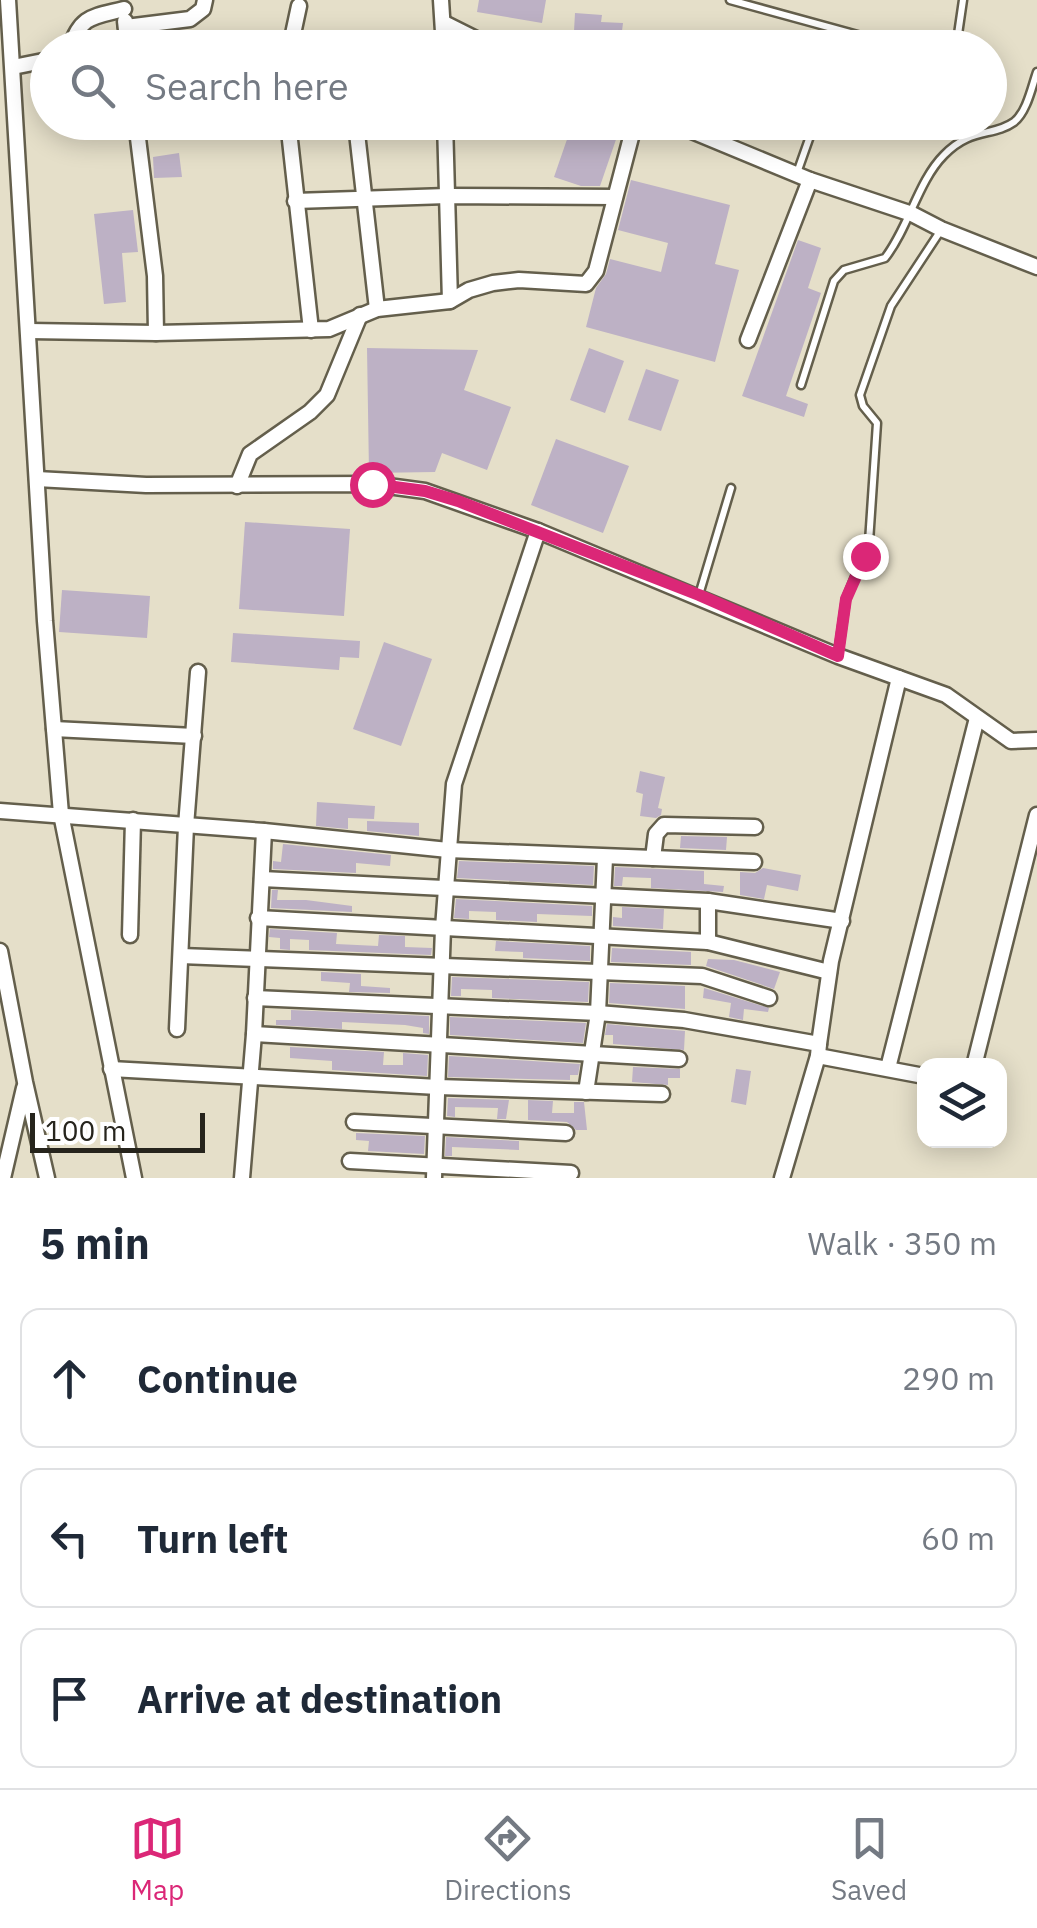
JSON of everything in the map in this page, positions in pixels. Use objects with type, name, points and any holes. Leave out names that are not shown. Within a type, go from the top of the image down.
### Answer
[{"type":"street","points":[[8,0],[61,814],[134,1178]]},
{"type":"street","points":[[126,27],[190,20],[203,8],[204,0]]},
{"type":"street","points":[[441,0],[444,30]]},
{"type":"street","points":[[76,30],[86,19],[123,5],[126,30]]},
{"type":"street","points":[[294,30],[299,6]]},
{"type":"street","points":[[444,24],[456,30]]},
{"type":"street","points":[[13,67],[30,64]]},
{"type":"street","points":[[138,140],[155,276],[156,333]]},
{"type":"street","points":[[292,140],[310,330]]},
{"type":"street","points":[[358,140],[377,309]]},
{"type":"street","points":[[445,140],[450,301]]},
{"type":"street","points":[[29,331],[329,329],[377,309],[450,301],[493,283],[518,280],[586,284],[596,271],[630,140]]},
{"type":"street","points":[[714,140],[803,177],[912,214],[1037,267]]},
{"type":"street","points":[[748,340],[803,177]]},
{"type":"street","points":[[295,201],[447,196],[615,197]]},
{"type":"street","points":[[236,486],[250,454],[310,412],[327,394],[360,314]]},
{"type":"street","points":[[37,479],[236,486],[372,484],[425,491],[538,531],[838,656],[946,696],[1011,741],[1037,740]]},
{"type":"street","points":[[434,1171],[448,850],[457,770],[538,531]]},
{"type":"street","points":[[177,1029],[198,672]]},
{"type":"street","points":[[782,1178],[818,1050],[829,972],[899,678]]},
{"type":"street","points":[[888,1068],[977,718]]},
{"type":"street","points":[[54,729],[194,736]]},
{"type":"street","points":[[0,811],[448,850],[754,862]]},
{"type":"street","points":[[976,1058],[1037,815]]},
{"type":"street","points":[[130,936],[134,820]]},
{"type":"street","points":[[654,858],[656,834],[664,825],[755,827]]},
{"type":"street","points":[[242,1178],[264,831]]},
{"type":"street","points":[[586,1092],[598,1013],[605,858]]},
{"type":"street","points":[[262,879],[708,901],[842,921]]},
{"type":"street","points":[[708,901],[708,942]]},
{"type":"street","points":[[258,918],[708,942],[829,972]]},
{"type":"street","points":[[0,951],[48,1178]]},
{"type":"street","points":[[180,956],[702,976],[769,998]]},
{"type":"street","points":[[255,998],[684,1020],[917,1074]]},
{"type":"street","points":[[254,1034],[679,1060]]},
{"type":"street","points":[[111,1069],[438,1087],[662,1094]]},
{"type":"street","points":[[3,1178],[25,1082]]},
{"type":"street","points":[[354,1122],[566,1133]]},
{"type":"street","points":[[350,1161],[434,1171],[571,1173]]},
{"type":"lane","points":[[730,0],[837,30]]},
{"type":"lane","points":[[959,30],[963,0]]},
{"type":"lane","points":[[1007,124],[1015,121],[1023,110],[1037,72]]},
{"type":"lane","points":[[803,177],[812,140]]},
{"type":"lane","points":[[801,384],[834,281],[844,270],[884,258],[912,214],[929,175],[943,156],[963,140]]},
{"type":"lane","points":[[838,656],[846,599],[865,556],[872,526],[877,423],[863,406],[860,395],[891,306],[941,229]]},
{"type":"lane","points":[[699,595],[731,488]]},
{"type":"building","points":[[479,0],[546,0],[542,23],[477,12]]},
{"type":"building","points":[[575,13],[602,15],[601,22],[623,23],[622,30],[574,30]]},
{"type":"building","points":[[567,140],[616,140],[600,186],[581,186],[554,177]]},
{"type":"building","points":[[179,153],[182,177],[154,178],[153,157]]},
{"type":"building","points":[[631,180],[730,205],[715,264],[739,270],[715,362],[586,327],[596,288],[610,259],[661,272],[668,243],[618,230]]},
{"type":"building","points":[[133,210],[138,252],[122,253],[126,302],[104,304],[94,214]]},
{"type":"building","points":[[798,240],[821,248],[808,288],[821,293],[786,396],[808,404],[804,417],[742,396]]},
{"type":"building","points":[[367,348],[478,350],[464,390],[511,407],[487,470],[442,453],[435,472],[369,473]]},
{"type":"building","points":[[589,348],[624,361],[605,413],[570,400]]},
{"type":"building","points":[[646,369],[679,380],[661,431],[628,420]]},
{"type":"building","points":[[556,439],[629,466],[603,533],[531,505]]},
{"type":"building","points":[[245,522],[350,529],[344,616],[239,609]]},
{"type":"building","points":[[62,590],[150,596],[147,638],[59,632]]},
{"type":"building","points":[[233,633],[360,641],[359,658],[340,657],[339,670],[231,662]]},
{"type":"building","points":[[384,642],[432,659],[401,746],[353,729]]},
{"type":"building","points":[[640,771],[665,777],[658,808],[662,809],[661,815],[656,818],[640,816],[643,794],[636,792]]},
{"type":"building","points":[[317,802],[375,806],[374,819],[348,818],[348,829],[316,826]]},
{"type":"building","points":[[367,821],[419,823],[419,836],[367,831]]},
{"type":"building","points":[[681,836],[727,837],[726,850],[680,848]]},
{"type":"building","points":[[283,844],[391,855],[390,866],[356,863],[356,873],[273,869],[273,861],[281,862]]},
{"type":"building","points":[[459,861],[594,866],[593,885],[457,878]]},
{"type":"building","points":[[615,867],[704,871],[704,884],[724,886],[723,892],[651,888],[651,878],[623,877],[622,886],[614,886]]},
{"type":"building","points":[[763,868],[801,875],[798,891],[767,885],[764,899],[740,895],[740,872],[755,873]]},
{"type":"building","points":[[272,890],[278,890],[277,900],[352,906],[352,912],[271,908]]},
{"type":"building","points":[[456,899],[592,906],[592,916],[537,914],[537,922],[496,920],[496,912],[469,911],[469,919],[454,918]]},
{"type":"building","points":[[622,907],[664,909],[663,929],[613,926],[613,917],[622,918]]},
{"type":"building","points":[[270,929],[337,933],[336,944],[378,946],[379,935],[405,936],[405,947],[432,948],[431,955],[309,950],[309,940],[290,939],[290,950],[280,949],[280,938],[269,937]]},
{"type":"building","points":[[496,941],[590,946],[590,961],[523,958],[523,952],[495,951]]},
{"type":"building","points":[[612,948],[691,952],[691,965],[611,962]]},
{"type":"building","points":[[708,959],[734,960],[780,972],[774,989],[706,966]]},
{"type":"building","points":[[321,972],[361,974],[361,986],[390,988],[390,993],[349,992],[350,983],[321,981]]},
{"type":"building","points":[[452,977],[589,982],[588,1002],[492,998],[492,990],[461,989],[461,996],[451,996]]},
{"type":"building","points":[[610,983],[685,986],[685,1009],[609,1003]]},
{"type":"building","points":[[704,988],[769,1008],[768,1012],[744,1009],[743,1020],[729,1017],[731,1003],[703,998]]},
{"type":"building","points":[[291,1010],[429,1016],[429,1034],[423,1033],[423,1028],[405,1025],[342,1022],[342,1029],[276,1025],[276,1020],[291,1020]]},
{"type":"building","points":[[450,1017],[586,1023],[583,1043],[450,1035]]},
{"type":"building","points":[[607,1024],[685,1031],[684,1050],[613,1044],[613,1035],[605,1035]]},
{"type":"building","points":[[290,1047],[384,1052],[383,1065],[403,1065],[403,1053],[428,1055],[427,1076],[332,1070],[332,1061],[290,1058]]},
{"type":"building","points":[[449,1056],[580,1064],[578,1075],[570,1075],[570,1080],[448,1077]]},
{"type":"building","points":[[633,1067],[680,1069],[680,1078],[668,1078],[668,1085],[632,1082]]},
{"type":"building","points":[[736,1069],[751,1071],[746,1105],[731,1102]]},
{"type":"building","points":[[448,1098],[509,1100],[506,1119],[497,1119],[498,1108],[455,1107],[455,1117],[447,1116]]},
{"type":"building","points":[[528,1100],[553,1101],[552,1113],[574,1113],[574,1102],[584,1102],[587,1130],[576,1130],[567,1122],[528,1120]]},
{"type":"building","points":[[356,1133],[425,1136],[424,1154],[368,1151],[369,1141],[356,1140]]},
{"type":"building","points":[[446,1137],[519,1141],[519,1150],[452,1147],[452,1156],[445,1156]]},
{"type":"route","points":[[372,484],[425,491],[458,501],[699,595],[838,656],[846,599],[865,556]]}]
